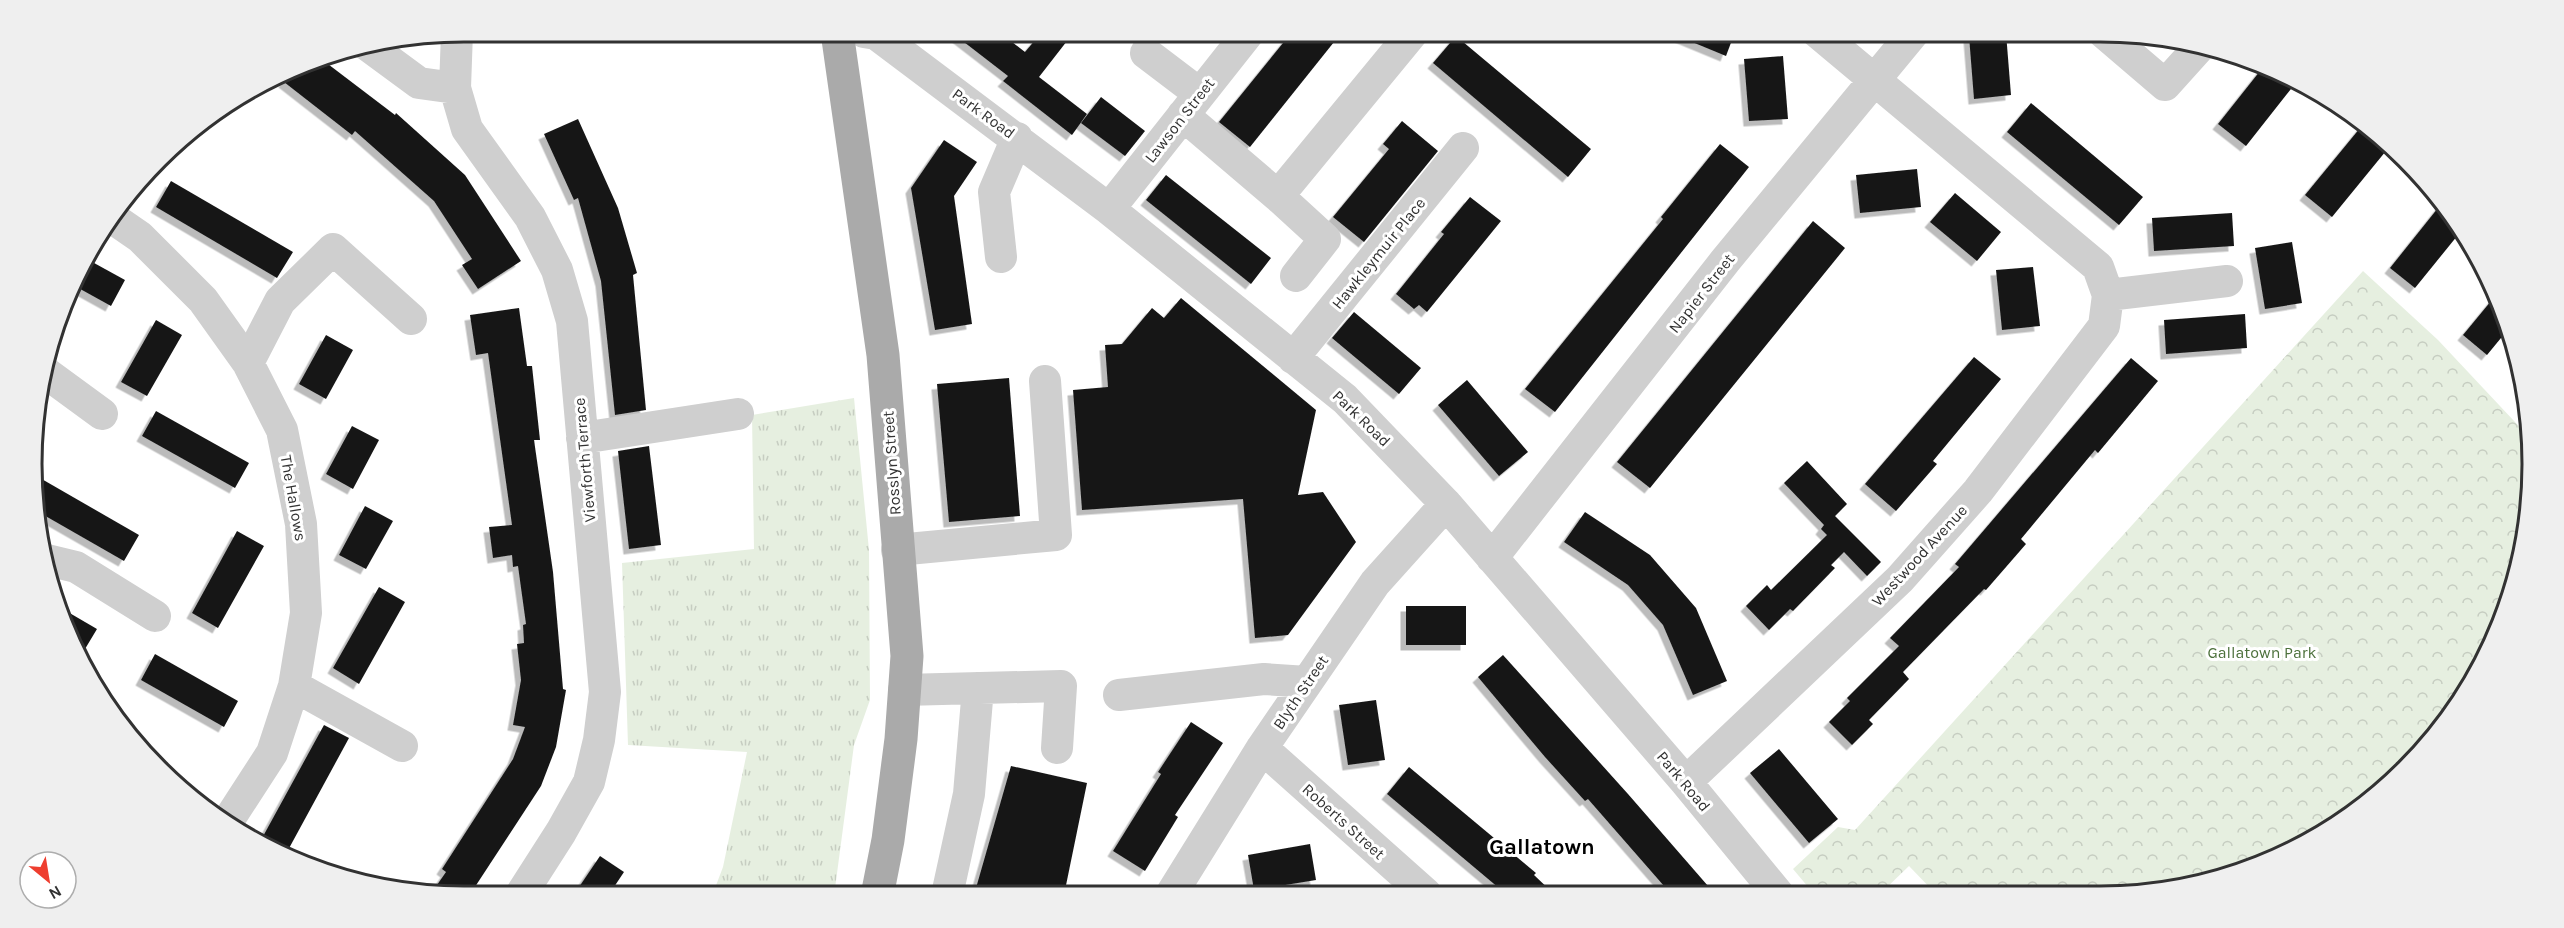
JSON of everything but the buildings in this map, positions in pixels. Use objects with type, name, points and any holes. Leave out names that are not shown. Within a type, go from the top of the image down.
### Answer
[{"type":"main road","name":"Rosslyn Street","points":[[838,42],[883,355],[907,656],[891,817],[879,886]]},
{"type":"street","name":"Viewforth Terrace","points":[[457,42],[455,88],[467,129],[530,217],[557,270],[572,321],[605,692],[589,782],[526,886]]},
{"type":"street","name":"Park Road","points":[[887,42],[1109,209],[1345,399],[1446,504],[1686,782],[1771,886]]},
{"type":"street","name":"Lawson Street","points":[[1109,209],[1242,42]]},
{"type":"street","points":[[1278,196],[1405,42]]},
{"type":"street","name":"Westwood Avenue","points":[[1686,782],[1900,579],[1978,491],[2104,326],[2108,295],[2098,267],[1829,42]]},
{"type":"street","name":"Napier Street","points":[[1492,558],[1725,261],[1906,42]]},
{"type":"street","points":[[2115,43],[2165,85],[2194,53]]},
{"type":"street","points":[[376,51],[419,83],[455,88]]},
{"type":"street","points":[[1146,53],[1278,196],[1325,239],[1296,276]]},
{"type":"street","points":[[1001,256],[994,192],[1017,138]]},
{"type":"street","name":"Hawkleymuir Place","points":[[1293,358],[1463,148]]},
{"type":"street","name":"The Hallows","points":[[118,222],[140,237],[203,300],[248,363],[282,430],[301,524],[306,613],[294,686],[272,753],[231,816]]},
{"type":"street","points":[[248,363],[280,301],[333,249],[411,319]]},
{"type":"street","points":[[2108,295],[2227,281]]},
{"type":"street","points":[[51,377],[102,414]]},
{"type":"street","points":[[897,550],[1056,535],[1045,381]]},
{"type":"street","points":[[582,438],[738,414]]},
{"type":"street","name":"Blyth Street","points":[[1176,886],[1262,748],[1375,583],[1446,504]]},
{"type":"street","points":[[53,561],[76,567],[155,616]]},
{"type":"street","points":[[1119,695],[1264,679],[1307,682]]},
{"type":"street","points":[[294,686],[402,746]]},
{"type":"street","points":[[904,690],[1060,686],[1058,748]]},
{"type":"street","points":[[949,886],[969,794],[978,688]]},
{"type":"street","name":"Roberts Street","points":[[1262,748],[1417,886]]},
{"type":"green space","name":"Gallatown Park","points":[[2363,271],[2438,340],[2520,427],[2521,492],[2514,546],[2500,600],[2478,651],[2451,698],[2417,742],[2357,799],[2311,829],[2236,864],[2182,878],[2155,882],[2100,886],[1928,886],[1909,866],[1888,886],[1807,886],[1793,869],[1838,827],[1855,830]]},
{"type":"green space","points":[[854,398],[869,550],[870,700],[854,745],[835,886],[716,886],[723,867],[747,752],[628,745],[622,563],[754,549],[752,415]]},
{"type":"district","name":"Gallatown","points":[[1542,846]]}]
